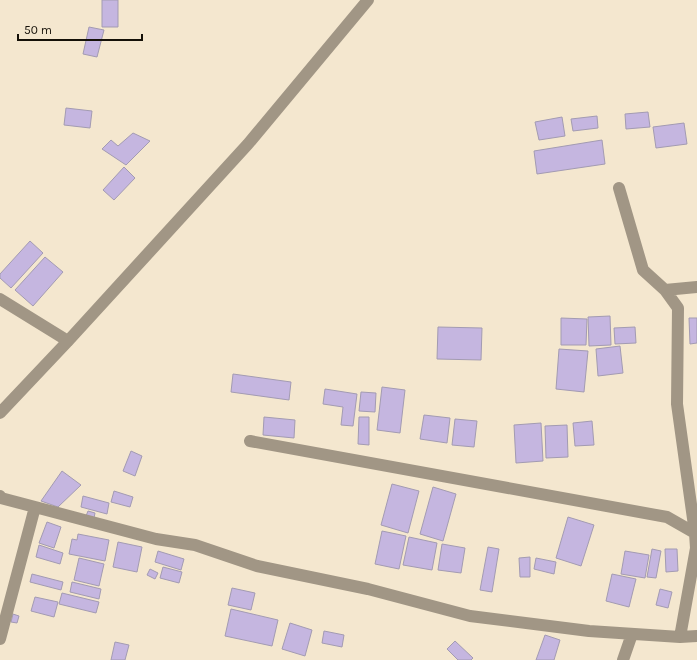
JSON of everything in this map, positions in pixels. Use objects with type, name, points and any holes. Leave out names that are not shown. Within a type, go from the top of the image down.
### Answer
[{"type":"street","points":[[0,413],[248,144],[368,0]]},
{"type":"street","points":[[619,188],[643,270],[666,290],[678,308],[677,404],[696,548],[680,637]]},
{"type":"street","points":[[666,290],[697,287]]},
{"type":"street","points":[[0,299],[68,341]]},
{"type":"street","points":[[250,441],[667,517],[695,533]]},
{"type":"street","points":[[0,496],[1,498],[156,539],[195,545],[257,566],[368,589],[470,616],[589,631],[680,637],[697,636]]},
{"type":"street","points":[[0,639],[34,507]]},
{"type":"street","points":[[623,660],[632,634]]},
{"type":"building","points":[[102,0],[118,0],[118,27],[102,27]]},
{"type":"building","points":[[89,27],[104,30],[97,57],[83,54]]},
{"type":"building","points":[[66,108],[92,111],[90,128],[64,125]]},
{"type":"building","points":[[648,112],[650,127],[626,129],[625,114]]},
{"type":"building","points":[[597,116],[598,128],[573,131],[571,119]]},
{"type":"building","points":[[562,117],[565,136],[539,140],[535,122]]},
{"type":"building","points":[[684,123],[687,144],[656,148],[653,127]]},
{"type":"building","points":[[133,133],[150,141],[126,165],[102,149],[111,140],[118,146]]},
{"type":"building","points":[[602,140],[605,164],[537,174],[534,151]]},
{"type":"building","points":[[124,167],[135,178],[114,200],[103,190]]},
{"type":"building","points":[[30,241],[43,253],[11,288],[0,278],[0,274]]},
{"type":"building","points":[[45,257],[63,272],[33,306],[15,290]]},
{"type":"building","points":[[610,316],[611,345],[589,346],[588,317]]},
{"type":"building","points":[[561,318],[587,319],[586,345],[561,345]]},
{"type":"building","points":[[689,318],[697,318],[697,343],[690,344]]},
{"type":"building","points":[[438,327],[482,328],[481,360],[437,359]]},
{"type":"building","points":[[635,327],[636,343],[615,344],[614,328]]},
{"type":"building","points":[[620,346],[623,373],[598,376],[596,349]]},
{"type":"building","points":[[559,349],[588,351],[584,392],[556,389]]},
{"type":"building","points":[[233,374],[291,382],[289,400],[231,392]]},
{"type":"building","points":[[382,387],[405,390],[400,433],[377,430]]},
{"type":"building","points":[[325,389],[357,394],[353,426],[341,425],[343,407],[323,404]]},
{"type":"building","points":[[361,392],[376,393],[375,412],[359,411]]},
{"type":"building","points":[[424,415],[450,418],[447,443],[420,439]]},
{"type":"building","points":[[264,417],[295,420],[294,438],[263,435]]},
{"type":"building","points":[[359,417],[369,417],[369,445],[358,444]]},
{"type":"building","points":[[455,419],[477,421],[474,447],[452,445]]},
{"type":"building","points":[[592,421],[594,445],[575,446],[573,423]]},
{"type":"building","points":[[541,423],[543,461],[516,463],[514,425]]},
{"type":"building","points":[[567,425],[568,457],[546,458],[545,426]]},
{"type":"building","points":[[131,451],[142,456],[135,476],[123,471]]},
{"type":"building","points":[[62,471],[81,485],[58,507],[41,501]]},
{"type":"building","points":[[392,484],[419,491],[408,533],[381,525]]},
{"type":"building","points":[[433,487],[456,494],[443,541],[420,534]]},
{"type":"building","points":[[114,491],[133,497],[130,507],[111,502]]},
{"type":"building","points":[[83,496],[109,503],[107,514],[81,507]]},
{"type":"building","points":[[88,511],[95,513],[94,518],[86,516]]},
{"type":"building","points":[[568,517],[594,525],[581,566],[556,558]]},
{"type":"building","points":[[47,522],[61,527],[54,548],[39,543]]},
{"type":"building","points":[[382,531],[406,536],[399,569],[375,564]]},
{"type":"building","points":[[78,534],[109,540],[105,561],[69,554],[72,539],[77,540]]},
{"type":"building","points":[[409,537],[437,543],[432,570],[403,565]]},
{"type":"building","points":[[118,542],[142,547],[137,572],[113,567]]},
{"type":"building","points":[[442,544],[465,548],[461,573],[438,570]]},
{"type":"building","points":[[39,545],[63,553],[60,564],[36,557]]},
{"type":"building","points":[[488,547],[499,549],[492,592],[480,590]]},
{"type":"building","points":[[652,549],[661,551],[656,578],[647,577]]},
{"type":"building","points":[[665,549],[677,549],[678,571],[666,572]]},
{"type":"building","points":[[158,551],[184,559],[181,570],[155,562]]},
{"type":"building","points":[[625,551],[649,555],[645,578],[621,574]]},
{"type":"building","points":[[530,557],[530,577],[520,577],[519,558]]},
{"type":"building","points":[[79,558],[104,564],[99,586],[74,580]]},
{"type":"building","points":[[536,558],[556,562],[554,574],[534,569]]},
{"type":"building","points":[[163,567],[182,572],[179,583],[160,578]]},
{"type":"building","points":[[150,569],[158,573],[155,579],[147,575]]},
{"type":"building","points":[[32,574],[63,582],[61,590],[30,582]]},
{"type":"building","points":[[612,574],[636,579],[629,607],[606,601]]},
{"type":"building","points":[[72,582],[101,589],[99,599],[70,592]]},
{"type":"building","points":[[232,588],[255,593],[251,610],[228,605]]},
{"type":"building","points":[[660,589],[672,592],[668,608],[656,605]]},
{"type":"building","points":[[62,593],[99,602],[96,613],[59,604]]},
{"type":"building","points":[[35,597],[58,602],[54,617],[31,611]]},
{"type":"building","points":[[231,609],[278,620],[272,646],[225,636]]},
{"type":"building","points":[[13,614],[19,616],[17,623],[11,622]]},
{"type":"building","points":[[290,623],[312,630],[305,656],[282,649]]},
{"type":"building","points":[[324,631],[344,635],[342,647],[322,643]]},
{"type":"building","points":[[545,635],[560,640],[554,660],[536,660]]},
{"type":"building","points":[[455,641],[473,658],[471,660],[458,660],[447,649]]},
{"type":"building","points":[[115,642],[129,645],[125,660],[111,660]]}]
